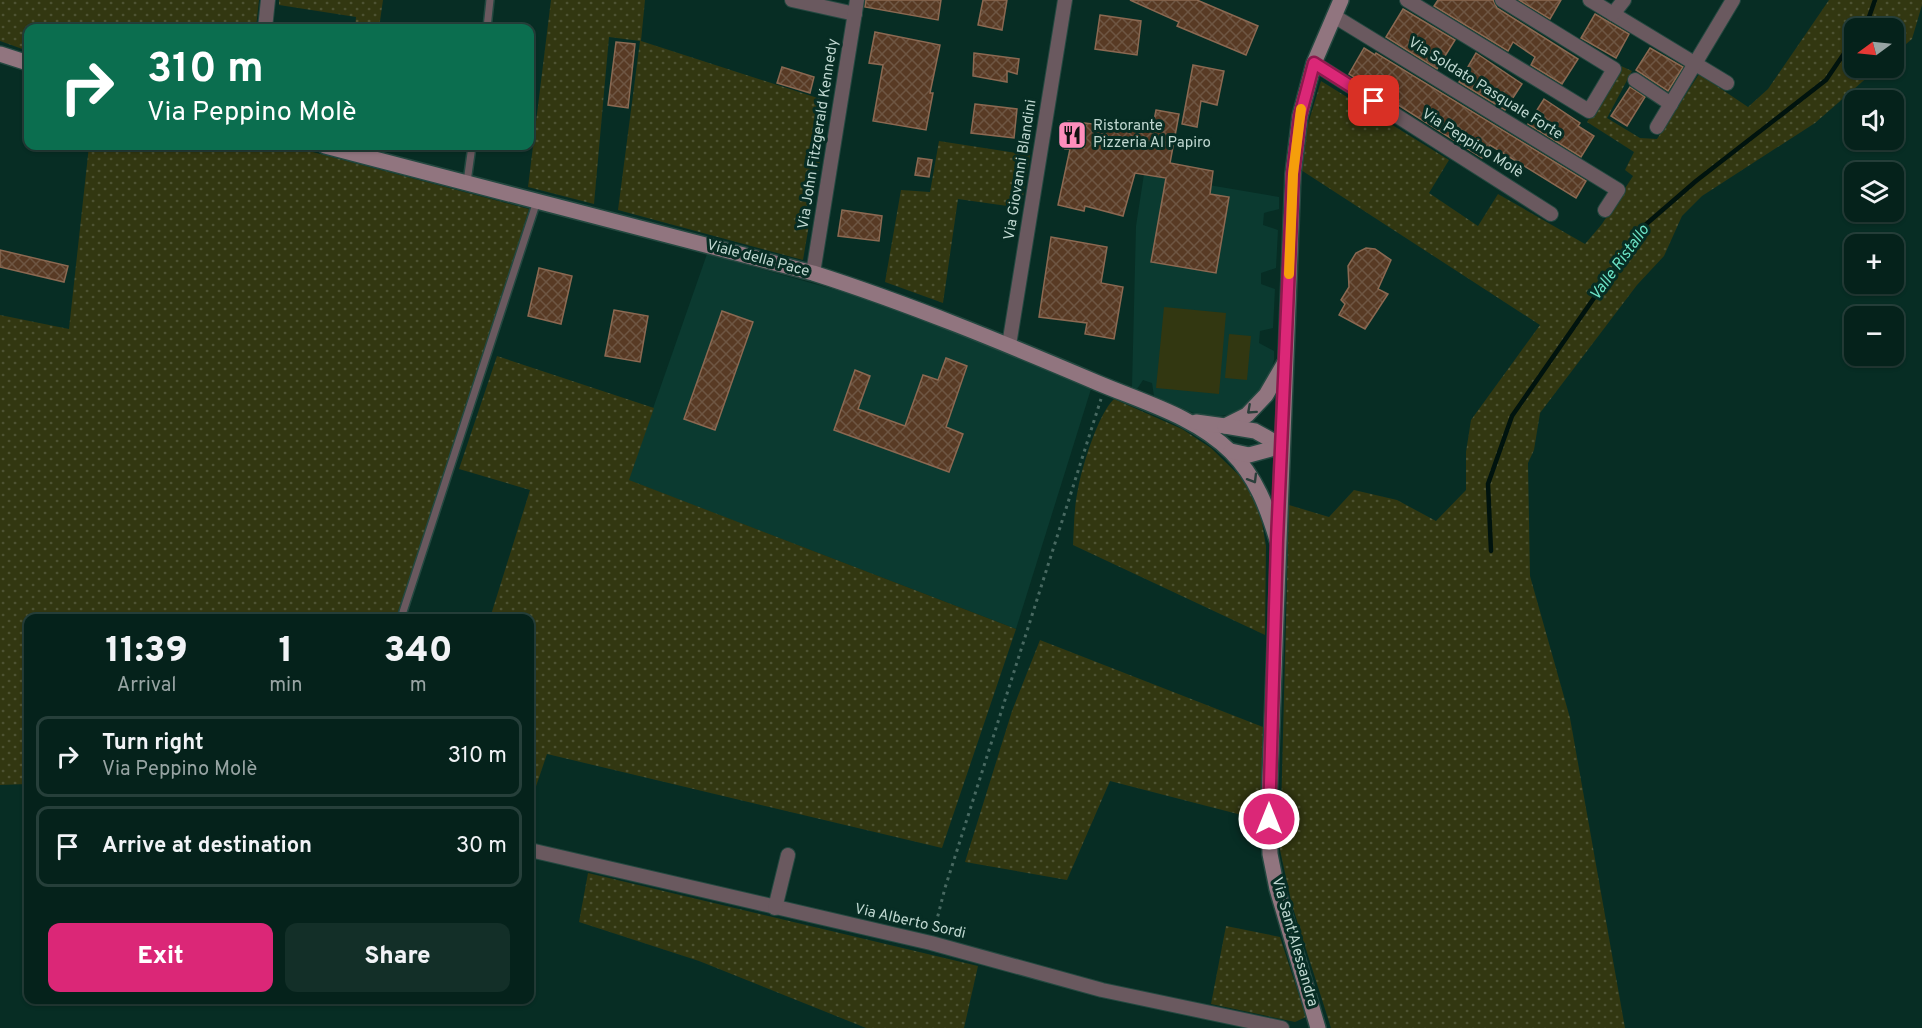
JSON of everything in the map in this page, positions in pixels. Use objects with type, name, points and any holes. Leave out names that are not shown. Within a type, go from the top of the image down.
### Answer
[{"type":"street","points":[[265,24],[268,0]]},
{"type":"street","points":[[792,0],[856,7]]},
{"type":"street","name":"Via Giovanni Blandini","points":[[1009,345],[1065,0]]},
{"type":"street","name":"Via Sant'Alessandra","points":[[1318,1028],[1277,889],[1270,854],[1269,802],[1277,540],[1293,174],[1300,116],[1314,63],[1341,0]]},
{"type":"street","points":[[1407,0],[1588,111],[1614,69],[1502,0]]},
{"type":"street","points":[[1590,0],[1727,83]]},
{"type":"street","points":[[1613,14],[1624,0]]},
{"type":"street","points":[[1657,127],[1733,0]]},
{"type":"street","name":"Via John Fitzgerald Kennedy","points":[[813,273],[856,7]]},
{"type":"street","name":"Via Soldato Pasquale Forte","points":[[1334,16],[1618,190],[1605,210]]},
{"type":"street","points":[[0,54],[24,62]]},
{"type":"street","name":"Via Peppino Molè","points":[[1314,63],[1551,214]]},
{"type":"street","points":[[1635,80],[1671,104]]},
{"type":"street","name":"Viale della Pace","points":[[341,150],[813,273],[890,298],[1009,345],[1176,416]]},
{"type":"street","points":[[1226,426],[1247,415],[1266,395],[1285,363]]},
{"type":"street","points":[[1176,416],[1203,424],[1255,432],[1282,446]]},
{"type":"street","points":[[1176,416],[1209,434],[1230,451],[1250,473],[1264,500],[1277,540]]},
{"type":"street","points":[[1230,451],[1250,455],[1282,446]]},
{"type":"street","name":"Via Alberto Sordi","points":[[534,851],[931,943],[1102,990],[1282,1028]]},
{"type":"street","points":[[775,908],[788,855]]},
{"type":"lane","points":[[487,24],[490,0]]},
{"type":"lane","points":[[467,182],[471,150]]},
{"type":"lane","points":[[402,614],[537,201]]},
{"type":"path","points":[[931,943],[945,888],[1106,386]]},
{"type":"shaded area","points":[[1144,174],[1279,197],[1279,209],[1264,213],[1263,225],[1278,230],[1276,268],[1261,273],[1261,284],[1275,289],[1273,328],[1260,331],[1259,343],[1274,351],[1274,360],[1270,375],[1255,401],[1231,414],[1220,416],[1196,414],[1154,396],[1152,383],[1143,380],[1137,389],[1132,387],[1136,226]]},
{"type":"shaded area","points":[[707,254],[909,312],[1091,389],[1016,629],[628,480]]},
{"type":"green space","points":[[0,0],[259,0],[256,24],[24,24],[24,50],[0,41]]},
{"type":"green space","points":[[279,0],[383,0],[380,24],[355,24],[356,17],[279,5]]},
{"type":"green space","points":[[551,0],[645,0],[641,41],[830,102],[803,260],[618,210],[640,41],[609,37],[594,204],[528,187]]},
{"type":"green space","points":[[1829,0],[1922,0],[1912,39],[1904,46],[1904,18],[1844,18],[1844,78],[1867,78],[1853,90],[1844,90],[1844,98],[1815,123],[1702,196],[1682,216],[1664,256],[1637,285],[1540,413],[1534,450],[1528,463],[1530,576],[1570,718],[1625,1028],[1331,1028],[1292,905],[1280,850],[1289,505],[1329,517],[1354,490],[1397,500],[1436,521],[1466,490],[1466,452],[1471,420],[1540,325],[1301,170],[1305,134],[1321,81],[1449,160],[1429,193],[1478,226],[1498,194],[1585,244],[1602,224],[1633,176],[1625,170],[1634,152],[1587,122],[1621,66],[1632,71],[1607,118],[1640,138],[1657,139],[1699,74],[1748,107],[1768,89]]},
{"type":"green space","points":[[939,141],[1030,155],[1021,208],[958,199],[943,303],[885,282],[901,190],[930,192]]},
{"type":"green space","points":[[89,150],[305,150],[529,209],[486,352],[397,614],[24,614],[24,784],[0,785],[0,315],[69,329]]},
{"type":"green space","points":[[1164,307],[1226,313],[1219,394],[1156,388]]},
{"type":"green space","points":[[1229,334],[1251,336],[1247,380],[1225,378]]},
{"type":"green space","points":[[497,356],[654,408],[629,480],[1016,629],[942,848],[547,754],[534,792],[534,614],[491,614],[530,490],[459,469]]},
{"type":"green space","points":[[1114,399],[1182,429],[1211,448],[1246,482],[1260,511],[1266,546],[1265,635],[1073,545],[1076,503],[1083,468],[1102,416]]},
{"type":"green space","points":[[1040,640],[1263,727],[1261,820],[1110,781],[1067,880],[965,862],[1012,711]]},
{"type":"green space","points":[[588,873],[978,966],[964,1028],[866,1028],[699,961],[579,922]]},
{"type":"green space","points":[[1226,926],[1280,937],[1306,1017],[1295,1022],[1211,1004]]},
{"type":"building","points":[[866,0],[941,0],[938,20],[865,7]]},
{"type":"building","points":[[983,0],[1007,0],[1002,30],[978,25]]},
{"type":"building","points":[[1130,0],[1197,0],[1258,26],[1246,55],[1177,26],[1179,22]]},
{"type":"building","points":[[1438,0],[1493,0],[1497,8],[1578,59],[1562,84],[1531,65],[1535,57],[1513,42],[1508,51],[1434,6]]},
{"type":"building","points":[[1519,0],[1561,0],[1550,19]]},
{"type":"building","points":[[1403,9],[1455,40],[1437,69],[1386,37]]},
{"type":"building","points":[[1595,14],[1629,34],[1616,58],[1581,38]]},
{"type":"building","points":[[1100,15],[1141,21],[1137,55],[1095,49]]},
{"type":"building","points":[[875,32],[940,45],[930,93],[933,93],[926,130],[873,121],[883,65],[869,63]]},
{"type":"building","points":[[616,42],[635,44],[628,108],[608,105]]},
{"type":"building","points":[[1364,48],[1375,55],[1376,53],[1586,181],[1576,198],[1490,145],[1482,158],[1349,74]]},
{"type":"building","points":[[1650,48],[1683,67],[1668,91],[1636,70]]},
{"type":"building","points":[[974,53],[1019,59],[1017,74],[1007,71],[1007,82],[973,76]]},
{"type":"building","points":[[1476,53],[1522,84],[1505,110],[1459,82]]},
{"type":"building","points":[[1193,65],[1224,71],[1217,105],[1201,101],[1197,127],[1182,124]]},
{"type":"building","points":[[782,67],[814,77],[810,93],[777,83]]},
{"type":"building","points":[[1630,87],[1645,97],[1627,126],[1611,116]]},
{"type":"building","points":[[1544,99],[1580,123],[1578,126],[1594,136],[1581,157],[1528,124]]},
{"type":"building","points":[[975,104],[1017,109],[1014,138],[971,133]]},
{"type":"building","points":[[1156,110],[1179,114],[1170,163],[1213,171],[1210,194],[1229,197],[1216,273],[1151,262],[1166,178],[1135,173],[1123,216],[1085,206],[1084,211],[1058,205],[1070,149],[1065,149],[1068,121],[1152,131]]},
{"type":"building","points":[[918,158],[932,160],[929,177],[915,175]]},
{"type":"building","points":[[842,210],[882,216],[879,241],[838,236]]},
{"type":"building","points":[[1051,237],[1107,247],[1101,283],[1123,287],[1114,339],[1085,334],[1087,323],[1039,317]]},
{"type":"building","points":[[1366,248],[1375,249],[1391,260],[1378,289],[1388,294],[1365,329],[1339,315],[1345,304],[1341,300],[1349,287],[1348,266],[1356,253]]},
{"type":"building","points":[[0,250],[68,266],[64,282],[0,267]]},
{"type":"building","points":[[539,268],[572,276],[561,324],[528,316]]},
{"type":"building","points":[[614,310],[648,316],[640,362],[605,356]]},
{"type":"building","points":[[722,311],[753,322],[715,430],[684,419]]},
{"type":"building","points":[[946,358],[967,366],[946,427],[963,434],[949,472],[834,430],[855,370],[870,376],[858,409],[905,426],[923,375],[938,380]]},
{"type":"waterway","name":"Valle Ristallo","points":[[1868,18],[1875,0]]},
{"type":"waterway","name":"Valle Ristallo","points":[[1491,551],[1488,484],[1512,416],[1644,226],[1696,181],[1826,80],[1844,54]]},
{"type":"slow traffic","points":[[1289,274],[1293,174],[1301,109]]},
{"type":"place","name":"Ristorante Pizzeria Al Papiro","points":[[1072,135]]},
{"type":"route","points":[[1269,819],[1277,540],[1293,174],[1300,116],[1314,63],[1374,101]]}]
